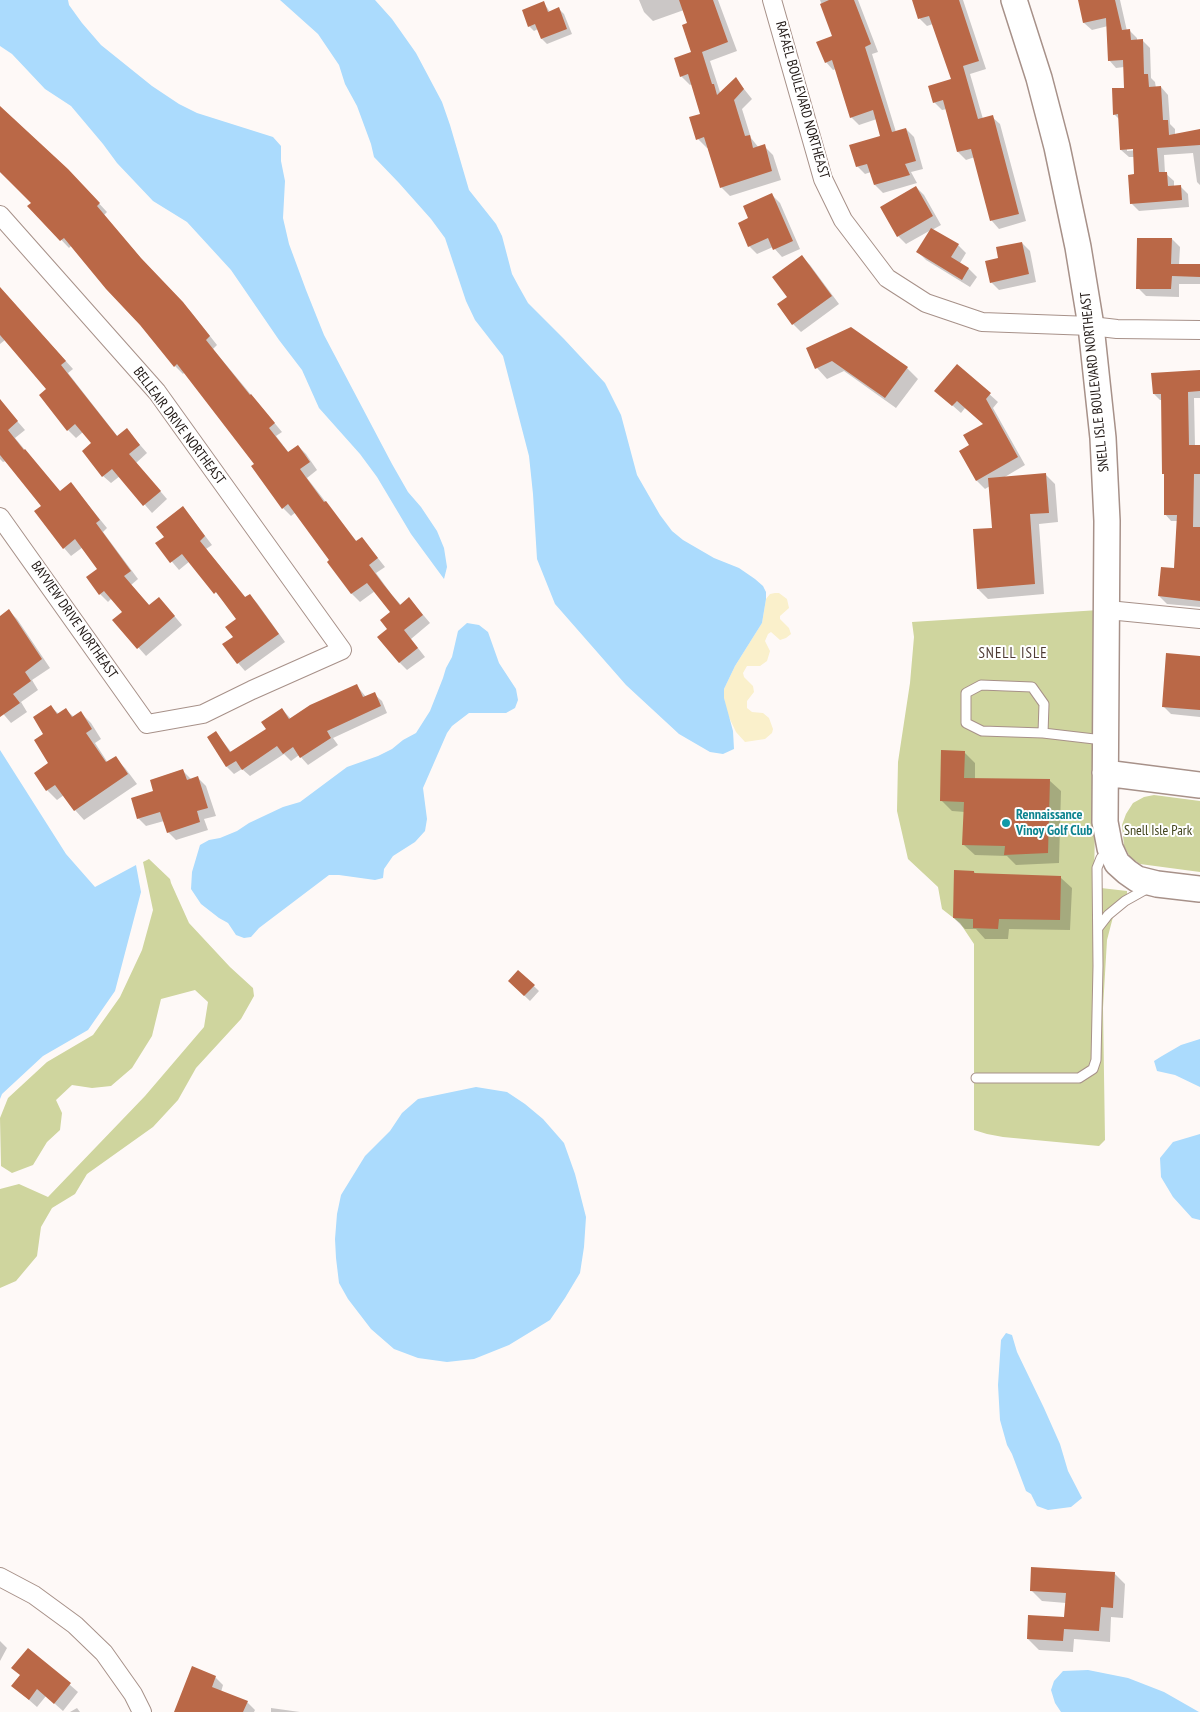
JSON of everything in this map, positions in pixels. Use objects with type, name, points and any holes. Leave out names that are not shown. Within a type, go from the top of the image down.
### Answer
[{"type":"street","name":"RAFAEL BOULEVARD NORTHEAST","points":[[772,0],[823,179],[843,220],[887,278],[926,303],[982,322],[1091,326],[1116,329],[1200,330]]},
{"type":"street","name":"SNELL ISLE BOULEVARD NORTHEAST","points":[[1014,0],[1039,78],[1057,147],[1078,247],[1091,326],[1103,438],[1107,521],[1108,610],[1105,822],[1110,848],[1117,863],[1137,879],[1157,884],[1200,889]]},
{"type":"street","name":"BELLEAIR DRIVE NORTHEAST","points":[[0,215],[158,392],[342,650],[203,714],[147,724]]},
{"type":"street","name":"BAYVIEW DRIVE NORTHEAST","points":[[0,517],[147,724]]},
{"type":"street","points":[[1108,610],[1200,620]]},
{"type":"street","points":[[1105,773],[1200,785]]},
{"type":"street","points":[[0,1577],[34,1595],[75,1625],[104,1653],[142,1712]]},
{"type":"lane","points":[[1043,733],[1044,704],[1032,687],[982,685],[966,693],[966,723],[982,731],[1043,733],[1106,741]]},
{"type":"lane","points":[[976,1078],[1079,1078],[1093,1069],[1096,1050],[1097,868],[1101,858],[1110,848]]},
{"type":"lane","points":[[1098,928],[1108,915],[1125,901],[1157,884]]},
{"type":"green space","points":[[1099,610],[1094,880],[1101,888],[1127,891],[1127,904],[1113,917],[1107,940],[1103,1008],[1105,1140],[1099,1146],[1003,1137],[974,1130],[974,944],[960,923],[942,909],[938,887],[908,859],[897,811],[898,762],[910,683],[914,637],[912,622]]},
{"type":"green space","name":"Snell Isle Park","points":[[1154,795],[1200,801],[1200,872],[1140,864],[1130,857],[1124,846],[1122,825],[1126,814],[1133,803],[1144,797]]},
{"type":"green space","points":[[149,859],[170,879],[189,923],[230,967],[253,988],[254,996],[241,1019],[196,1068],[178,1100],[153,1127],[87,1174],[75,1194],[52,1208],[41,1227],[37,1256],[16,1281],[0,1288],[0,1189],[19,1184],[48,1197],[145,1096],[204,1027],[208,1002],[195,990],[161,999],[152,1036],[132,1068],[111,1086],[92,1088],[72,1085],[56,1100],[62,1113],[60,1130],[47,1142],[33,1165],[12,1173],[1,1166],[0,1118],[8,1098],[47,1062],[93,1035],[120,997],[142,950],[153,910],[143,862]]},
{"type":"sand","points":[[779,593],[787,599],[789,608],[780,616],[780,619],[789,628],[791,634],[780,640],[771,632],[768,634],[765,641],[770,651],[767,661],[760,666],[747,666],[743,673],[744,677],[753,686],[754,692],[747,701],[747,708],[752,712],[763,713],[769,718],[773,729],[772,733],[765,739],[745,742],[736,732],[727,713],[724,689],[735,666],[762,623],[766,599],[770,594]]},
{"type":"water","points":[[0,0],[68,0],[69,5],[82,23],[101,45],[152,86],[179,104],[197,113],[273,137],[281,146],[281,161],[285,181],[283,218],[289,244],[306,290],[324,335],[392,464],[408,492],[437,531],[444,548],[447,567],[444,579],[411,534],[377,477],[360,454],[319,408],[302,370],[231,270],[187,222],[153,201],[117,163],[71,106],[45,89],[12,54],[0,46]]},
{"type":"water","points":[[280,0],[375,0],[392,19],[416,53],[442,102],[469,190],[496,224],[502,236],[512,274],[519,287],[528,303],[605,383],[621,415],[637,475],[660,515],[672,531],[683,540],[714,558],[739,568],[763,586],[766,592],[766,599],[762,623],[735,666],[724,689],[724,698],[733,731],[734,749],[723,754],[710,752],[679,734],[626,685],[555,604],[537,559],[529,456],[503,356],[475,320],[466,301],[445,238],[431,219],[374,157],[357,106],[345,84],[339,65],[318,34]]},
{"type":"water","points":[[467,623],[479,625],[488,632],[499,663],[516,689],[518,700],[515,708],[506,713],[469,713],[452,726],[447,733],[423,788],[427,819],[425,831],[415,842],[393,856],[384,869],[383,878],[375,880],[329,875],[259,928],[251,937],[244,938],[236,935],[228,923],[201,904],[191,889],[192,872],[200,845],[237,831],[249,823],[283,807],[300,802],[347,767],[378,756],[416,733],[430,711],[452,657],[458,631]]},
{"type":"water","points":[[0,750],[66,854],[95,887],[136,865],[141,892],[115,991],[88,1030],[43,1056],[2,1094],[0,1099]]},
{"type":"water","points":[[1200,1039],[1200,1087],[1175,1075],[1157,1071],[1154,1061],[1181,1045]]},
{"type":"water","points":[[476,1087],[507,1092],[543,1119],[564,1143],[575,1174],[586,1217],[580,1273],[550,1320],[509,1345],[474,1359],[447,1362],[418,1358],[394,1349],[371,1329],[348,1299],[339,1283],[335,1239],[341,1195],[365,1156],[390,1131],[402,1113],[418,1099]]},
{"type":"water","points":[[1200,1134],[1200,1220],[1192,1218],[1173,1197],[1161,1177],[1160,1158],[1173,1142]]},
{"type":"water","points":[[1006,1333],[1012,1335],[1017,1352],[1060,1444],[1068,1471],[1082,1498],[1071,1507],[1048,1510],[1037,1506],[1031,1494],[1026,1491],[1007,1445],[1000,1420],[998,1385],[1001,1340]]},
{"type":"water","points":[[1088,1670],[1128,1678],[1164,1692],[1199,1712],[1061,1712],[1055,1703],[1051,1690],[1054,1681],[1063,1671]]},
{"type":"building","points":[[679,0],[713,0],[728,42],[702,52],[712,84],[714,84],[717,95],[736,77],[744,89],[734,100],[745,136],[750,135],[753,148],[765,144],[772,171],[720,188],[704,137],[696,140],[689,117],[700,114],[688,74],[680,77],[674,58],[691,52],[682,25],[687,23]]},
{"type":"building","points":[[829,0],[854,0],[871,44],[865,47],[892,132],[906,128],[916,161],[905,164],[910,175],[874,185],[867,164],[856,167],[849,145],[880,136],[873,110],[850,118],[832,60],[825,63],[816,42],[832,36],[820,4]]},
{"type":"building","points":[[912,0],[959,0],[979,61],[963,66],[978,119],[993,115],[1019,214],[990,221],[971,149],[957,152],[943,100],[933,103],[928,86],[951,79],[929,16],[918,19]]},
{"type":"building","points":[[1078,0],[1115,0],[1122,30],[1130,29],[1131,40],[1143,39],[1144,74],[1148,74],[1149,87],[1161,86],[1163,120],[1168,120],[1169,135],[1200,129],[1200,145],[1157,148],[1159,172],[1167,172],[1168,186],[1181,185],[1182,200],[1130,204],[1128,175],[1134,174],[1133,149],[1120,150],[1118,114],[1113,115],[1112,88],[1124,88],[1123,60],[1108,61],[1106,18],[1083,23]]},
{"type":"building","points":[[544,1],[548,12],[559,7],[567,29],[541,39],[535,24],[528,27],[522,10]]},
{"type":"building","points":[[0,106],[68,169],[100,203],[97,206],[141,258],[183,302],[210,336],[206,340],[275,423],[269,428],[288,452],[298,445],[310,462],[300,469],[356,541],[362,537],[378,558],[369,565],[384,585],[400,605],[409,597],[423,615],[404,630],[418,648],[399,663],[377,637],[387,629],[380,620],[390,612],[367,583],[351,594],[288,504],[282,509],[251,466],[254,464],[177,364],[174,367],[64,238],[60,241],[27,206],[31,203],[0,172]]},
{"type":"building","points":[[916,186],[933,216],[897,237],[880,207]]},
{"type":"building","points":[[772,193],[793,241],[773,250],[768,238],[748,247],[738,223],[748,218],[743,206]]},
{"type":"building","points":[[931,228],[959,244],[951,257],[969,268],[962,280],[916,252]]},
{"type":"building","points":[[1137,238],[1172,238],[1171,264],[1200,264],[1200,277],[1172,276],[1171,289],[1136,289]]},
{"type":"building","points":[[1022,242],[1029,274],[990,283],[985,261],[998,258],[996,247]]},
{"type":"building","points":[[802,255],[832,296],[792,325],[777,304],[787,297],[772,277]]},
{"type":"building","points":[[0,287],[66,361],[61,365],[117,436],[127,428],[140,445],[129,454],[161,491],[143,506],[112,469],[102,477],[82,451],[91,443],[75,424],[67,431],[39,395],[46,389],[0,335]]},
{"type":"building","points":[[851,327],[908,367],[885,398],[832,361],[815,369],[806,348]]},
{"type":"building","points":[[957,364],[991,393],[986,399],[1018,457],[976,481],[959,451],[969,445],[963,435],[983,424],[957,401],[952,406],[934,391]]},
{"type":"building","points":[[1200,370],[1200,391],[1188,392],[1189,445],[1200,445],[1200,474],[1194,474],[1193,527],[1200,527],[1200,601],[1158,596],[1161,567],[1174,568],[1177,515],[1164,515],[1161,394],[1153,394],[1151,373]]},
{"type":"building","points":[[0,399],[18,421],[8,430],[24,450],[60,491],[71,482],[100,520],[96,523],[131,571],[124,576],[149,605],[159,597],[175,616],[137,649],[112,620],[122,612],[104,591],[99,595],[86,577],[97,569],[75,539],[63,549],[34,511],[41,506],[0,455]]},
{"type":"building","points":[[1046,473],[1049,513],[1030,514],[1035,584],[977,589],[973,529],[992,528],[988,478]]},
{"type":"building","points":[[183,506],[205,536],[200,541],[245,597],[250,594],[279,634],[237,664],[222,644],[233,637],[225,627],[236,619],[216,592],[214,594],[182,554],[170,563],[155,543],[164,537],[156,527]]},
{"type":"building","points":[[9,609],[42,659],[25,672],[31,681],[13,694],[20,703],[0,717],[0,616]]},
{"type":"building","points":[[1166,653],[1200,656],[1200,710],[1162,707]]},
{"type":"building","points":[[357,684],[363,697],[375,692],[381,706],[327,731],[331,738],[300,758],[293,747],[283,754],[277,746],[242,770],[236,761],[226,767],[207,737],[216,731],[230,752],[266,729],[261,722],[282,708],[289,719],[310,705]]},
{"type":"building","points":[[51,705],[57,714],[66,708],[72,717],[81,711],[92,729],[86,733],[106,762],[116,756],[128,774],[74,811],[55,785],[46,791],[34,773],[48,763],[34,740],[43,734],[33,717]]},
{"type":"building","points":[[941,750],[965,751],[964,778],[1050,779],[1048,853],[1004,855],[1005,846],[962,845],[964,802],[940,801]]},
{"type":"building","points":[[183,769],[187,780],[198,776],[208,808],[197,811],[200,822],[167,833],[160,812],[137,819],[131,798],[153,791],[150,780]]},
{"type":"building","points":[[954,870],[974,871],[974,873],[1061,876],[1060,920],[999,919],[998,929],[973,928],[973,919],[953,918]]},
{"type":"building","points":[[518,970],[535,985],[524,996],[508,981]]},
{"type":"building","points":[[1031,1567],[1115,1572],[1113,1608],[1101,1607],[1099,1631],[1064,1629],[1063,1641],[1027,1639],[1028,1615],[1064,1617],[1066,1593],[1030,1591]]},
{"type":"building","points":[[28,1648],[71,1683],[54,1704],[37,1689],[29,1700],[11,1686],[20,1675],[11,1668]]},
{"type":"building","points":[[192,1666],[216,1676],[212,1687],[248,1701],[243,1712],[174,1712]]},
{"type":"place","name":"Rennaissance Vinoy Golf Club","points":[[1006,823]]},
{"type":"district","name":"SNELL ISLE","points":[[1013,654]]}]
